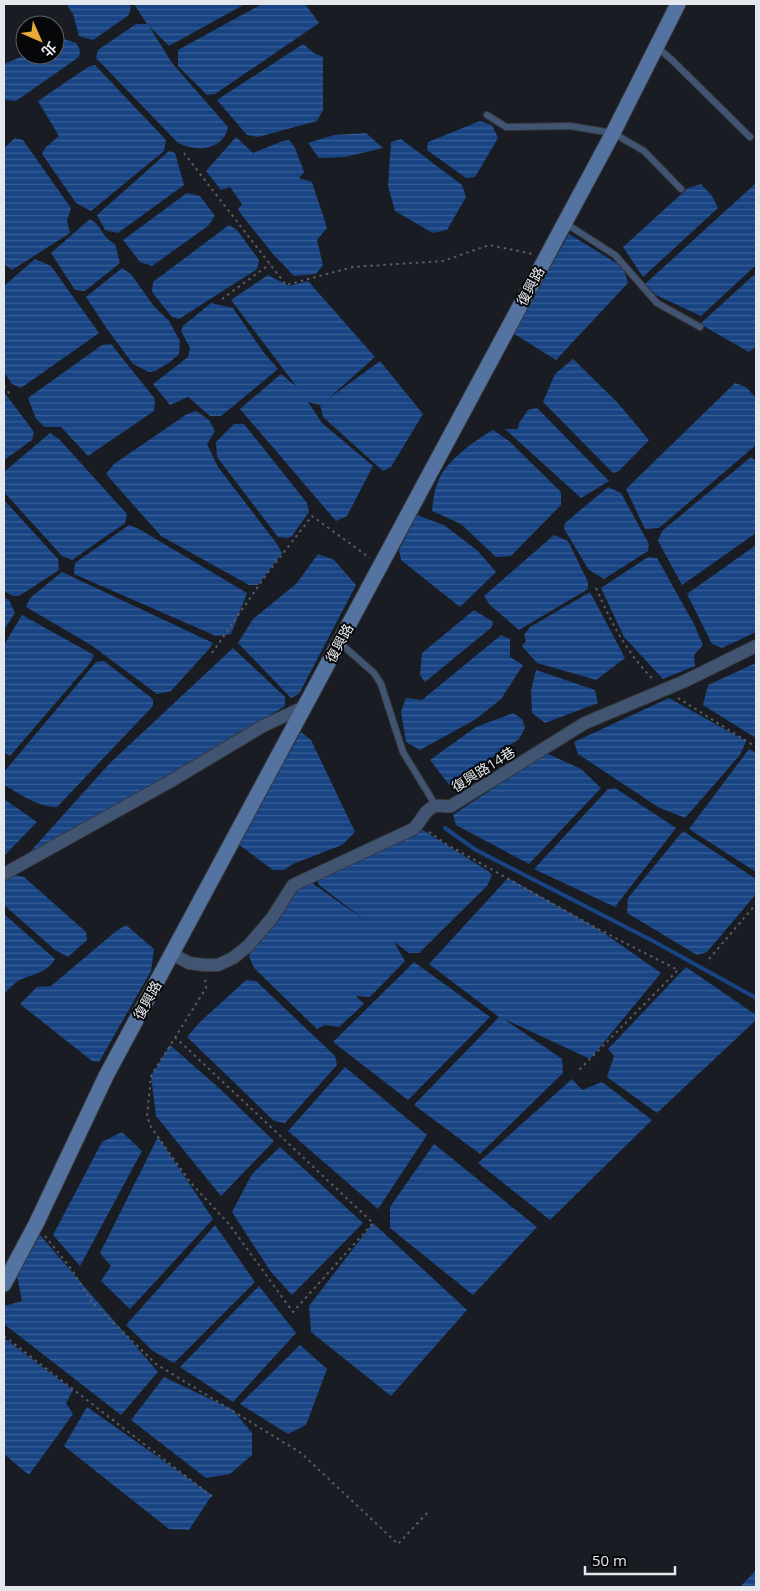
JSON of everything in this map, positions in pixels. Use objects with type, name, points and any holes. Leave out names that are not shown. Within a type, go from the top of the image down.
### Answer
[{"type":"street","name":"復興路","points":[[4,1284],[36,1224],[106,1076],[340,644],[613,133],[678,4]]},
{"type":"street","name":"復興路14巷","points":[[436,806],[451,806],[585,723],[685,681],[756,646]]},
{"type":"street","points":[[4,874],[171,781],[264,726],[306,706]]},
{"type":"street","points":[[172,954],[189,963],[204,966],[218,965],[233,958],[248,946],[272,918],[293,885],[413,829],[419,824],[422,816],[436,806]]},
{"type":"lane","points":[[656,47],[672,60],[750,137]]},
{"type":"lane","points":[[487,115],[506,127],[570,126],[613,133],[644,151],[681,189]]},
{"type":"lane","points":[[564,222],[615,255],[657,303],[700,327]]},
{"type":"lane","points":[[340,644],[374,673],[381,684],[403,752],[436,806]]},
{"type":"path","points":[[184,153],[286,284],[352,267],[443,261],[489,245],[546,257]]},
{"type":"path","points":[[222,299],[270,264]]},
{"type":"path","points":[[4,386],[11,396]]},
{"type":"path","points":[[212,653],[266,574],[312,516],[380,566]]},
{"type":"path","points":[[419,824],[446,844],[598,929],[678,970],[580,1070]]},
{"type":"path","points":[[709,959],[756,904]]},
{"type":"path","points":[[176,1037],[373,1223],[293,1312],[229,1224],[190,1182],[151,1127],[147,1116],[151,1076],[206,988],[204,966]]},
{"type":"path","points":[[36,1224],[72,1270],[92,1302],[156,1364],[301,1453],[398,1544],[429,1512]]},
{"type":"path","points":[[4,1336],[214,1498]]},
{"type":"water","points":[[66,4],[129,4],[131,7],[129,15],[93,40],[79,36],[73,14]]},
{"type":"water","points":[[134,4],[245,4],[169,46],[149,26],[172,63],[228,127],[221,141],[215,145],[193,148],[178,143],[96,58],[98,50],[136,24],[147,24]]},
{"type":"water","points":[[262,4],[305,4],[319,23],[215,94],[207,95],[178,66],[178,50]]},
{"type":"water","points":[[65,39],[76,43],[80,50],[79,57],[16,101],[6,100],[4,96],[4,64],[15,59],[15,65],[65,65]]},
{"type":"water","points":[[303,44],[314,53],[323,57],[323,110],[317,121],[258,137],[247,135],[217,100]]},
{"type":"water","points":[[95,65],[166,140],[164,151],[91,211],[76,203],[42,154],[45,148],[59,136],[38,101],[88,67]]},
{"type":"water","points":[[480,121],[492,125],[498,138],[475,177],[466,178],[427,150],[428,142]]},
{"type":"water","points":[[366,133],[383,148],[345,157],[319,158],[308,143],[334,135]]},
{"type":"water","points":[[236,137],[253,153],[289,140],[295,148],[304,172],[299,178],[312,182],[327,228],[317,240],[323,265],[316,274],[294,276],[273,254],[241,214],[238,209],[242,204],[230,187],[221,190],[206,171]]},
{"type":"water","points":[[15,138],[23,140],[71,208],[67,221],[70,233],[12,270],[4,264],[4,148]]},
{"type":"water","points":[[401,139],[462,185],[466,197],[447,230],[433,233],[395,211],[388,186],[391,142]]},
{"type":"water","points":[[169,151],[175,153],[184,185],[118,233],[105,230],[97,215]]},
{"type":"water","points":[[701,184],[712,196],[718,208],[643,277],[623,247],[688,188]]},
{"type":"water","points":[[755,184],[756,265],[701,316],[656,295],[645,284]]},
{"type":"water","points":[[187,193],[200,196],[215,216],[208,226],[152,266],[140,262],[123,240]]},
{"type":"water","points":[[90,219],[115,244],[120,263],[85,291],[75,290],[51,253]]},
{"type":"water","points":[[229,225],[237,230],[259,260],[257,269],[179,319],[172,317],[152,292],[153,282]]},
{"type":"water","points":[[569,234],[623,267],[628,283],[556,360],[513,333]]},
{"type":"water","points":[[35,259],[51,266],[99,333],[21,388],[12,384],[4,372],[4,286]]},
{"type":"water","points":[[122,268],[131,274],[153,305],[169,321],[180,341],[179,354],[155,371],[149,372],[133,364],[86,297]]},
{"type":"water","points":[[756,273],[756,346],[749,352],[700,324]]},
{"type":"water","points":[[268,275],[289,286],[308,281],[375,357],[328,399],[380,361],[423,414],[391,467],[383,471],[323,417],[320,405],[308,402],[322,423],[373,466],[347,516],[336,521],[240,409],[281,374],[297,387],[231,300]]},
{"type":"water","points":[[211,303],[233,308],[264,353],[278,369],[221,416],[210,416],[188,397],[170,405],[153,384],[188,357],[190,348],[181,331],[183,326]]},
{"type":"water","points":[[111,344],[155,399],[154,411],[88,456],[61,427],[45,427],[36,419],[28,398],[102,345]]},
{"type":"water","points":[[573,359],[617,402],[649,440],[619,471],[613,473],[543,402],[555,374]]},
{"type":"water","points":[[735,383],[746,387],[756,398],[756,445],[659,528],[645,529],[626,489]]},
{"type":"water","points":[[4,392],[34,432],[32,440],[4,460]]},
{"type":"water","points":[[537,408],[609,481],[581,498],[505,429],[518,429],[519,423],[528,410]]},
{"type":"water","points":[[196,411],[209,420],[215,431],[207,444],[218,467],[282,553],[258,585],[249,585],[161,536],[106,474],[114,464],[187,414]]},
{"type":"water","points":[[234,424],[244,424],[307,503],[309,512],[292,536],[288,538],[278,537],[217,457],[216,442]]},
{"type":"water","points":[[493,430],[509,441],[561,492],[561,505],[511,556],[496,557],[461,524],[432,511],[436,487],[446,468],[460,453]]},
{"type":"water","points":[[50,433],[59,439],[127,514],[125,523],[72,560],[62,556],[4,492],[4,472]]},
{"type":"water","points":[[751,457],[756,461],[756,533],[682,585],[658,541],[662,531]]},
{"type":"water","points":[[608,487],[621,493],[649,544],[648,551],[604,579],[589,570],[564,529],[565,523]]},
{"type":"water","points":[[4,500],[58,559],[59,570],[19,596],[13,596],[4,591]]},
{"type":"water","points":[[417,515],[444,525],[478,551],[496,572],[460,607],[401,560],[399,550]]},
{"type":"water","points":[[129,525],[139,529],[247,593],[231,634],[216,636],[74,574],[75,563]]},
{"type":"water","points":[[554,535],[568,541],[588,582],[588,589],[519,630],[490,605],[484,596]]},
{"type":"water","points":[[756,545],[756,632],[722,648],[712,644],[687,594]]},
{"type":"water","points":[[318,554],[334,560],[356,585],[299,694],[291,698],[238,643],[253,619],[296,584]]},
{"type":"water","points":[[648,557],[657,558],[694,624],[703,645],[694,655],[695,666],[663,679],[624,637],[601,588]]},
{"type":"water","points":[[62,572],[213,643],[171,691],[157,694],[91,645],[26,607],[30,598]]},
{"type":"water","points":[[590,592],[625,658],[596,680],[537,663],[522,646],[526,641],[524,635],[530,627]]},
{"type":"water","points":[[4,597],[9,600],[15,613],[4,630]]},
{"type":"water","points":[[474,610],[493,622],[492,627],[425,682],[420,675],[422,653]]},
{"type":"water","points":[[22,615],[94,655],[90,663],[10,756],[4,754],[4,645]]},
{"type":"water","points":[[501,635],[510,639],[510,657],[523,665],[501,699],[476,719],[420,750],[406,742],[401,712],[406,698],[422,700]]},
{"type":"water","points":[[233,648],[285,697],[285,706],[145,792],[20,863],[110,763]]},
{"type":"water","points":[[104,661],[153,699],[153,706],[57,807],[43,805],[4,785],[4,772],[96,662]]},
{"type":"water","points":[[756,663],[756,738],[703,705],[708,685]]},
{"type":"water","points":[[536,670],[595,690],[598,703],[545,723],[532,713],[531,690]]},
{"type":"water","points":[[669,698],[746,741],[740,755],[685,818],[658,807],[578,754],[574,742]]},
{"type":"water","points":[[513,713],[522,719],[525,728],[519,739],[450,786],[430,760],[476,727]]},
{"type":"water","points":[[301,732],[311,740],[355,832],[342,845],[293,864],[284,870],[273,870],[238,844]]},
{"type":"water","points":[[749,749],[756,753],[756,872],[689,829]]},
{"type":"water","points":[[546,753],[581,769],[601,788],[529,864],[456,825],[453,815]]},
{"type":"water","points":[[615,788],[676,828],[615,907],[534,869],[608,789]]},
{"type":"water","points":[[4,799],[37,822],[4,856]]},
{"type":"water","points":[[418,827],[488,871],[492,875],[487,886],[419,953],[409,953],[394,942],[405,961],[370,997],[356,996],[364,1004],[339,1027],[325,1025],[317,1029],[254,968],[249,956],[256,943],[280,919],[278,917],[295,889],[309,881],[366,921],[319,885],[316,878]]},
{"type":"water","points":[[683,831],[756,879],[756,894],[707,952],[697,955],[627,913],[628,898]]},
{"type":"water","points":[[14,875],[24,877],[86,932],[87,940],[68,957],[55,950],[4,905],[4,881]]},
{"type":"water","points":[[508,878],[598,929],[661,973],[590,1059],[504,1019],[562,1059],[563,1073],[480,1154],[414,1105],[499,1017],[429,964]]},
{"type":"water","points":[[4,914],[55,959],[44,970],[18,981],[4,993]]},
{"type":"water","points":[[126,925],[154,949],[151,971],[99,1062],[92,1061],[20,1004],[37,987],[51,986],[115,932]]},
{"type":"water","points":[[414,962],[490,1017],[408,1100],[333,1042]]},
{"type":"water","points":[[686,967],[756,1015],[756,1020],[657,1113],[607,1077],[614,1056],[608,1049]]},
{"type":"water","points":[[246,980],[256,981],[335,1056],[337,1065],[285,1123],[274,1121],[187,1037],[200,1022]]},
{"type":"water","points":[[170,1045],[219,1088],[274,1141],[221,1196],[156,1116],[151,1076]]},
{"type":"water","points":[[345,1067],[427,1135],[378,1209],[288,1131]]},
{"type":"water","points":[[572,1079],[582,1090],[602,1082],[652,1120],[550,1220],[478,1163]]},
{"type":"water","points":[[122,1132],[142,1151],[80,1266],[53,1235],[102,1142]]},
{"type":"water","points":[[158,1137],[213,1219],[130,1309],[101,1281],[111,1266],[100,1253]]},
{"type":"water","points":[[434,1144],[537,1227],[473,1295],[390,1228],[390,1207]]},
{"type":"water","points":[[280,1147],[363,1223],[292,1295],[271,1272],[232,1212],[252,1174]]},
{"type":"water","points":[[373,1223],[467,1310],[391,1396],[311,1332],[309,1306]]},
{"type":"water","points":[[215,1225],[255,1282],[174,1363],[153,1351],[126,1325]]},
{"type":"water","points":[[40,1235],[158,1372],[121,1415],[4,1324],[4,1306],[22,1301],[17,1276]]},
{"type":"water","points":[[259,1286],[296,1333],[233,1402],[180,1367]]},
{"type":"water","points":[[4,1338],[73,1390],[66,1403],[73,1414],[29,1475],[4,1454]]},
{"type":"water","points":[[300,1345],[327,1369],[306,1425],[288,1434],[240,1404]]},
{"type":"water","points":[[164,1377],[233,1410],[252,1433],[252,1455],[230,1474],[206,1478],[131,1420]]},
{"type":"water","points":[[87,1407],[212,1495],[189,1530],[169,1529],[64,1446]]},
{"type":"water","points":[[756,1570],[756,1587],[740,1587]]},
{"type":"waterway","points":[[445,828],[476,850],[653,941],[756,998]]}]
